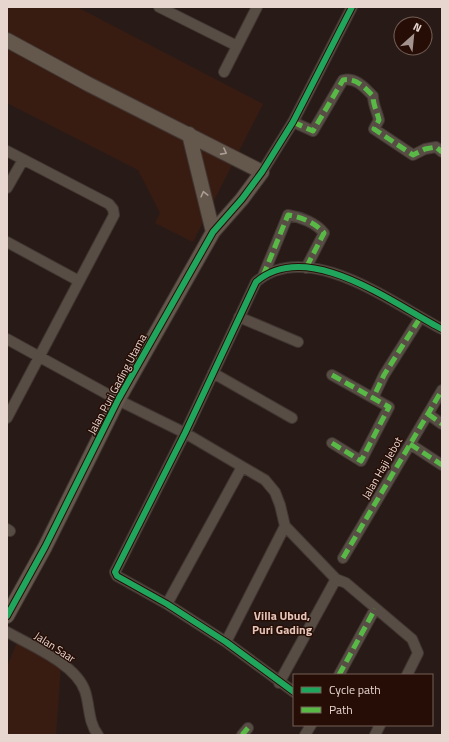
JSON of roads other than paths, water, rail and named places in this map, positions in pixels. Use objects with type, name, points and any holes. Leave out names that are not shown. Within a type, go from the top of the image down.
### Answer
[{"type":"street","points":[[159,7],[237,46]]},
{"type":"street","points":[[224,72],[257,7]]},
{"type":"street","points":[[7,40],[88,84],[262,172],[293,122],[352,7]]},
{"type":"street","points":[[293,122],[313,131],[343,80],[348,79],[362,85],[373,96],[373,106],[377,112],[379,120],[374,129],[413,155],[425,149],[436,147],[442,152]]},
{"type":"street","points":[[189,134],[213,232]]},
{"type":"street","points":[[7,151],[109,204],[113,209],[114,215],[7,418]]},
{"type":"street","points":[[7,188],[23,160]]},
{"type":"street","name":"Jalan Puri Gading Utama","points":[[7,616],[45,547],[118,400],[213,232],[242,199],[262,172]]},
{"type":"street","points":[[263,276],[288,215],[299,217],[324,232],[306,268]]},
{"type":"street","points":[[7,242],[79,281]]},
{"type":"street","points":[[293,691],[279,683],[226,642],[167,604],[117,576],[115,572],[256,282],[263,276],[284,269],[306,268],[327,270],[364,285],[420,318],[442,329]]},
{"type":"street","points":[[239,317],[298,342]]},
{"type":"street","points":[[373,398],[384,375],[420,318]]},
{"type":"street","points":[[7,339],[118,400],[184,432],[265,480],[274,492],[280,505],[285,526],[336,579],[346,583],[415,642],[418,653],[408,674]]},
{"type":"street","points":[[213,373],[292,418]]},
{"type":"street","points":[[332,375],[389,407],[361,461],[332,443]]},
{"type":"street","name":"Jalan Haji Jebot","points":[[343,558],[442,390]]},
{"type":"street","points":[[428,414],[442,424]]},
{"type":"street","points":[[410,444],[442,465]]},
{"type":"street","points":[[167,604],[242,467]]},
{"type":"street","points":[[226,642],[285,526]]},
{"type":"street","points":[[279,683],[336,579]]},
{"type":"street","points":[[340,674],[375,609]]},
{"type":"street","name":"Jalan Saar","points":[[7,632],[67,667],[75,676],[85,690],[90,720],[98,735]]},
{"type":"street","points":[[305,735],[310,726]]},
{"type":"street","points":[[375,735],[380,726]]},
{"type":"district","name":"Villa Ubud, Puri Gading","points":[[282,622]]}]
